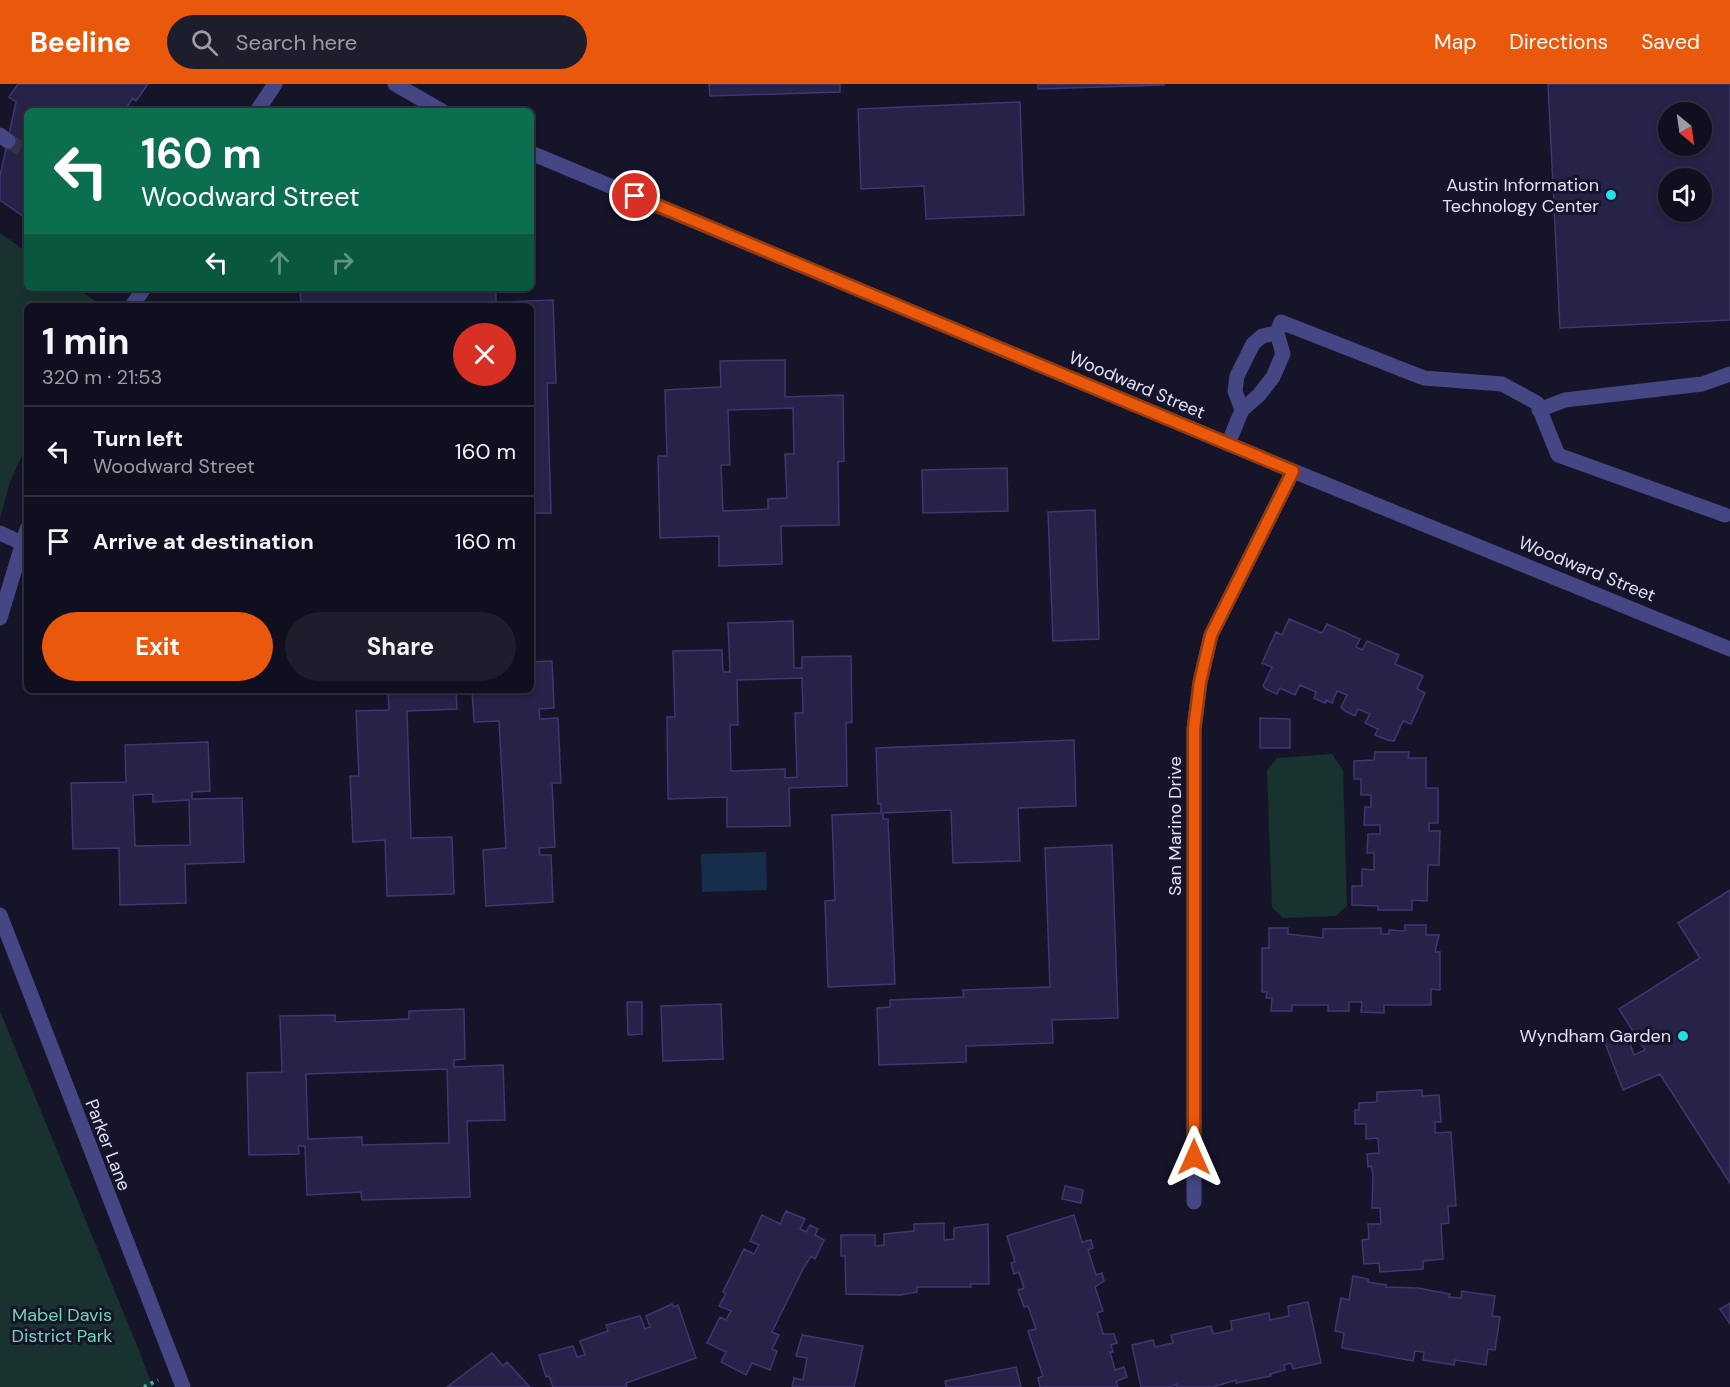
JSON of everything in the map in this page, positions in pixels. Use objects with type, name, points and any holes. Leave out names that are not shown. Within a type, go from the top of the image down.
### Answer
[{"type":"street","points":[[259,108],[275,84]]},
{"type":"street","points":[[395,84],[437,108]]},
{"type":"street","name":"Woodward Street","points":[[534,154],[1293,471],[1730,649]]},
{"type":"street","points":[[1228,444],[1242,410],[1259,396],[1273,377],[1283,354],[1277,333],[1281,322],[1424,378],[1502,384],[1537,403],[1558,455],[1725,515]]},
{"type":"street","points":[[1242,410],[1235,391],[1237,376],[1253,344],[1262,336],[1277,333]]},
{"type":"street","points":[[1539,410],[1565,400],[1702,384],[1730,374]]},
{"type":"street","name":"San Marino Drive","points":[[1194,1202],[1194,729],[1200,682],[1211,635],[1293,471]]},
{"type":"street","points":[[0,533],[24,536]]},
{"type":"street","points":[[0,618],[24,539]]},
{"type":"street","name":"Parker Lane","points":[[0,915],[183,1387]]},
{"type":"green space","points":[[0,233],[24,250],[24,291],[81,291],[95,301],[94,303],[24,303],[24,452],[10,482],[0,518]]},
{"type":"green space","points":[[1332,754],[1343,770],[1347,906],[1336,916],[1283,918],[1272,907],[1267,770],[1277,758]]},
{"type":"green space","name":"Mabel Davis District Park","points":[[0,1011],[140,1353],[153,1387],[0,1387]]},
{"type":"water","points":[[766,852],[767,890],[702,892],[701,854]]},
{"type":"building","points":[[18,84],[148,84],[136,101],[133,98],[126,108],[24,108],[24,217],[0,200],[0,176],[16,102],[9,97]]},
{"type":"building","points":[[709,84],[840,84],[840,92],[710,96]]},
{"type":"building","points":[[1038,84],[1164,84],[1164,85],[1038,89]]},
{"type":"building","name":"Austin Information Technology Center","points":[[1548,84],[1730,84],[1730,320],[1560,328]]},
{"type":"building","points":[[1020,102],[1024,215],[926,219],[924,186],[861,189],[858,109]]},
{"type":"building","points":[[300,291],[496,291],[496,303],[301,303]]},
{"type":"building","points":[[553,300],[556,383],[547,383],[551,513],[534,513],[534,303],[503,302]]},
{"type":"building","points":[[785,360],[785,397],[843,395],[844,461],[838,462],[839,525],[781,526],[782,564],[719,566],[719,536],[660,538],[658,456],[667,456],[665,390],[721,387],[720,361]],"holes":[[[793,408],[794,454],[785,454],[787,498],[768,499],[768,509],[723,511],[721,465],[730,465],[728,410]]]},
{"type":"building","points":[[1007,468],[1008,511],[923,513],[922,470]]},
{"type":"building","points":[[1095,510],[1099,639],[1053,641],[1048,512]]},
{"type":"building","points":[[1289,619],[1322,633],[1327,624],[1360,639],[1356,647],[1362,650],[1367,641],[1399,655],[1395,664],[1423,676],[1417,689],[1425,693],[1411,724],[1403,721],[1394,741],[1375,735],[1378,729],[1365,723],[1370,714],[1358,709],[1355,716],[1345,711],[1341,707],[1347,695],[1337,691],[1332,703],[1326,700],[1325,703],[1314,698],[1316,692],[1300,685],[1295,695],[1280,688],[1277,694],[1263,686],[1272,667],[1262,663],[1276,632],[1282,635]]},
{"type":"building","points":[[793,621],[794,668],[802,668],[802,657],[851,656],[852,722],[846,723],[847,786],[789,788],[790,826],[727,827],[727,797],[668,799],[667,717],[675,717],[673,651],[722,650],[723,672],[730,672],[728,623]],"holes":[[[802,678],[803,713],[795,713],[797,777],[785,778],[785,769],[731,771],[730,725],[738,725],[737,680]]]},
{"type":"building","points":[[552,661],[554,708],[539,709],[540,719],[558,718],[561,783],[552,783],[555,847],[539,848],[540,855],[551,855],[553,902],[486,906],[483,850],[506,848],[499,721],[474,722],[472,693],[534,693],[534,662]]},
{"type":"building","points":[[388,693],[456,693],[457,709],[407,711],[411,838],[452,837],[454,894],[387,896],[385,840],[353,842],[350,776],[359,776],[356,711],[389,710]]},
{"type":"building","points":[[1260,718],[1290,719],[1290,748],[1260,748]]},
{"type":"building","points":[[1074,740],[1076,806],[1018,808],[1020,861],[953,863],[951,810],[883,813],[883,819],[888,819],[895,984],[828,987],[825,901],[835,900],[832,815],[881,813],[881,804],[878,804],[876,748]]},
{"type":"building","points":[[208,742],[210,791],[192,792],[192,799],[242,798],[244,862],[185,864],[186,903],[120,905],[119,848],[73,849],[71,783],[126,782],[125,745]],"holes":[[[153,794],[153,802],[189,800],[190,845],[135,846],[133,795]]]},
{"type":"building","points":[[1375,752],[1409,752],[1408,758],[1426,758],[1426,788],[1438,788],[1438,823],[1429,823],[1429,831],[1440,831],[1439,865],[1428,865],[1427,901],[1412,900],[1412,910],[1378,910],[1378,906],[1352,905],[1352,886],[1362,886],[1362,869],[1374,870],[1374,853],[1367,853],[1368,834],[1380,834],[1380,825],[1364,825],[1365,807],[1371,807],[1371,795],[1361,795],[1361,779],[1354,779],[1354,761],[1374,760]]},
{"type":"building","points":[[1112,845],[1118,1018],[1052,1020],[1053,1043],[966,1046],[966,1062],[879,1065],[877,1008],[890,1007],[890,1000],[964,997],[963,990],[1050,987],[1045,848]]},
{"type":"building","name":"Wyndham Garden","points":[[1730,890],[1730,1183],[1660,1074],[1623,1090],[1604,1040],[1626,1033],[1634,1055],[1645,1050],[1619,1009],[1700,958],[1678,923]]},
{"type":"building","points":[[1405,925],[1426,925],[1426,935],[1439,935],[1435,952],[1440,952],[1440,990],[1431,989],[1431,1005],[1384,1005],[1384,1013],[1361,1012],[1362,1002],[1349,1002],[1349,1011],[1328,1011],[1328,1005],[1292,1005],[1292,1011],[1271,1011],[1272,998],[1266,998],[1267,992],[1262,992],[1262,948],[1269,948],[1269,928],[1288,928],[1288,934],[1323,938],[1323,929],[1381,928],[1381,934],[1389,934],[1389,930],[1405,931]]},
{"type":"building","points":[[627,1002],[642,1002],[642,1034],[628,1035]]},
{"type":"building","points":[[721,1004],[723,1059],[663,1061],[661,1006]]},
{"type":"building","points":[[464,1009],[465,1059],[454,1060],[454,1067],[503,1065],[505,1120],[467,1121],[470,1197],[362,1200],[361,1192],[307,1195],[305,1146],[298,1146],[299,1154],[249,1155],[247,1073],[282,1072],[280,1016],[335,1015],[335,1022],[409,1019],[409,1011]],"holes":[[[447,1069],[449,1143],[362,1145],[362,1137],[308,1139],[306,1074]]]},
{"type":"building","points":[[1422,1090],[1422,1096],[1439,1095],[1441,1122],[1435,1122],[1435,1133],[1451,1132],[1456,1206],[1448,1206],[1449,1223],[1441,1224],[1443,1259],[1423,1261],[1423,1269],[1380,1272],[1379,1263],[1364,1264],[1362,1240],[1369,1239],[1368,1224],[1381,1224],[1380,1208],[1372,1208],[1373,1174],[1371,1166],[1368,1167],[1367,1154],[1379,1153],[1378,1138],[1366,1139],[1366,1124],[1355,1124],[1355,1110],[1359,1110],[1359,1103],[1377,1102],[1377,1092]]},
{"type":"building","points":[[1065,1186],[1083,1190],[1081,1203],[1062,1199]]},
{"type":"building","points":[[786,1211],[805,1219],[800,1229],[806,1232],[810,1225],[818,1229],[815,1235],[824,1240],[815,1259],[811,1256],[803,1269],[772,1332],[779,1335],[772,1349],[777,1351],[770,1370],[752,1363],[746,1375],[721,1362],[726,1352],[707,1343],[720,1317],[726,1320],[731,1311],[719,1306],[726,1294],[723,1292],[744,1249],[754,1254],[759,1245],[750,1241],[762,1215],[780,1224]]},
{"type":"building","points":[[1074,1215],[1082,1242],[1091,1240],[1093,1248],[1088,1250],[1096,1275],[1102,1273],[1104,1281],[1095,1287],[1103,1311],[1097,1313],[1103,1334],[1114,1334],[1117,1343],[1111,1345],[1113,1352],[1110,1352],[1115,1370],[1124,1367],[1127,1377],[1116,1382],[1118,1387],[1040,1387],[1038,1378],[1043,1376],[1028,1331],[1036,1329],[1028,1306],[1024,1307],[1018,1290],[1024,1288],[1019,1272],[1014,1274],[1011,1263],[1015,1262],[1007,1236]]},
{"type":"building","points":[[944,1223],[944,1240],[954,1239],[954,1228],[988,1224],[989,1284],[970,1284],[971,1287],[917,1287],[917,1292],[901,1295],[846,1294],[845,1256],[841,1256],[841,1235],[875,1235],[875,1246],[884,1245],[884,1234],[914,1231],[914,1224]]},
{"type":"building","points":[[1353,1276],[1368,1279],[1368,1282],[1386,1285],[1386,1287],[1418,1288],[1450,1294],[1449,1297],[1461,1298],[1462,1291],[1495,1296],[1492,1316],[1500,1317],[1495,1350],[1488,1349],[1486,1365],[1455,1360],[1454,1365],[1423,1360],[1424,1352],[1415,1351],[1413,1361],[1342,1348],[1344,1333],[1335,1331],[1341,1298],[1349,1300]]},
{"type":"building","points":[[1308,1302],[1321,1363],[1293,1369],[1291,1363],[1284,1365],[1285,1370],[1270,1374],[1271,1376],[1236,1383],[1236,1380],[1213,1387],[1177,1387],[1177,1384],[1169,1387],[1141,1387],[1132,1345],[1153,1340],[1155,1347],[1173,1343],[1171,1335],[1211,1326],[1213,1334],[1232,1330],[1231,1321],[1269,1313],[1270,1320],[1289,1316],[1288,1306]]},
{"type":"building","points":[[1730,1303],[1730,1324],[1720,1309]]},
{"type":"building","points":[[672,1304],[674,1307],[678,1305],[696,1358],[626,1383],[627,1387],[553,1387],[549,1376],[546,1377],[539,1355],[573,1346],[577,1357],[585,1355],[580,1341],[608,1331],[606,1325],[640,1316],[645,1329],[650,1327],[646,1316]]},
{"type":"building","points":[[802,1335],[863,1346],[854,1387],[792,1387],[794,1378],[803,1380],[807,1358],[796,1356]]},
{"type":"building","points":[[492,1353],[503,1366],[507,1362],[530,1387],[447,1387]]},
{"type":"building","points":[[1016,1367],[1021,1387],[946,1387],[945,1381]]},
{"type":"tunnel","points":[[8,141],[24,150]]},
{"type":"place","name":"Austin Information Technology Center","points":[[1611,195]]},
{"type":"place","name":"Wyndham Garden","points":[[1683,1036]]},
{"type":"route","points":[[635,196],[1293,471],[1211,635],[1200,682],[1194,729],[1194,1157]]}]
